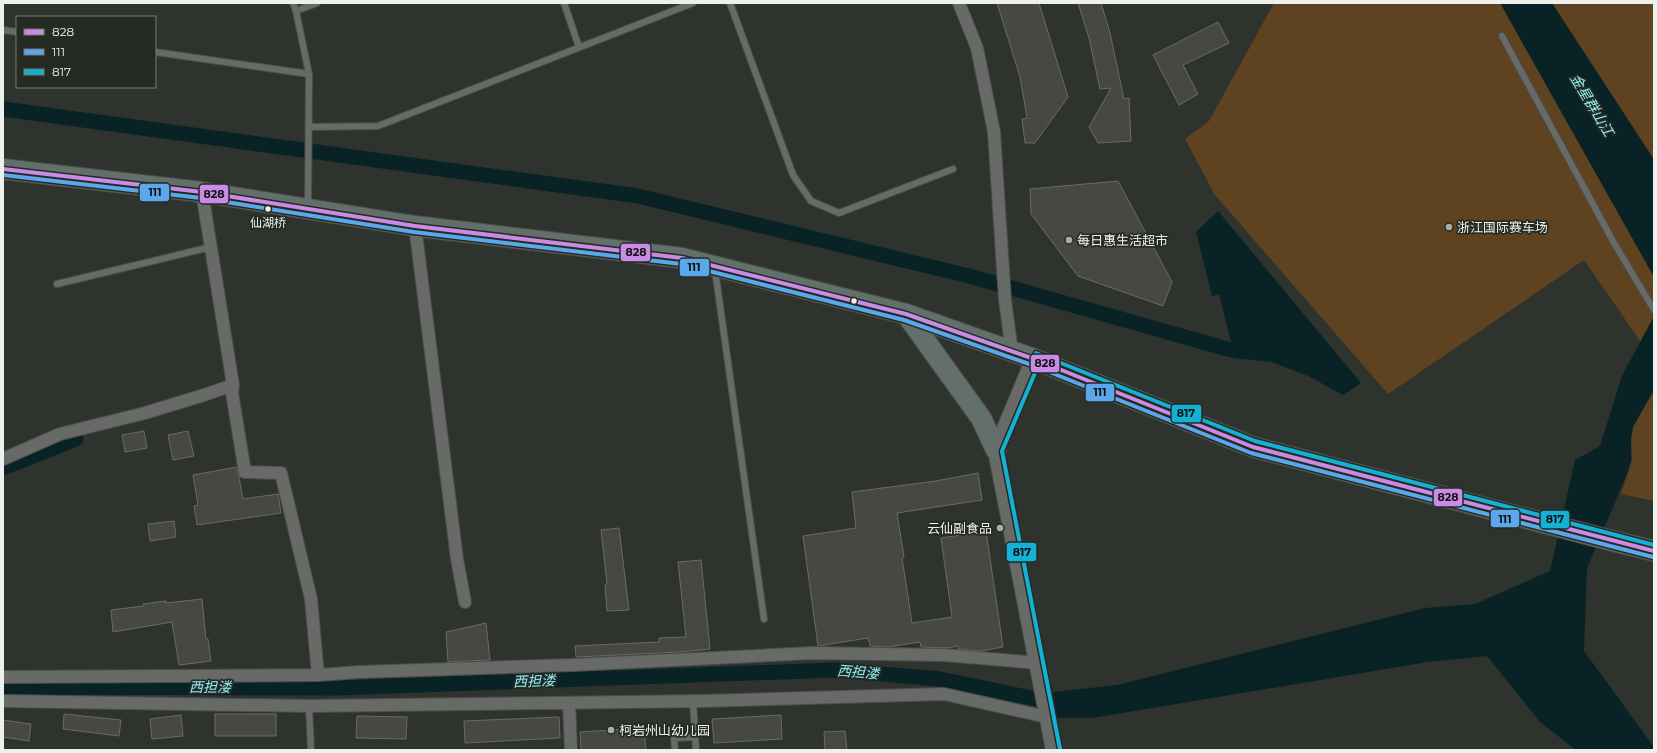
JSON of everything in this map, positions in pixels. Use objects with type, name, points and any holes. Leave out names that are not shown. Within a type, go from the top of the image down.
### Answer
[{"type":"main road","points":[[3,169],[202,192],[415,226],[682,258],[906,314],[1034,359],[1253,447],[1654,551]]},
{"type":"main road","points":[[906,314],[981,418],[996,450]]},
{"type":"street","points":[[959,3],[977,48],[994,132],[1005,300],[1012,352]]},
{"type":"street","points":[[202,192],[234,385],[232,393],[245,472],[282,473],[311,599],[318,675]]},
{"type":"street","points":[[415,226],[457,559],[465,602]]},
{"type":"street","points":[[1034,359],[996,450],[1054,750]]},
{"type":"street","points":[[3,459],[60,434],[144,413],[204,396],[234,385]]},
{"type":"street","points":[[3,677],[318,675],[358,672],[588,664],[812,652],[944,655],[1038,662]]},
{"type":"street","points":[[3,701],[310,706],[693,701],[944,694],[1047,717]]},
{"type":"street","points":[[569,703],[571,750]]},
{"type":"lane","points":[[293,3],[309,74],[308,209]]},
{"type":"lane","points":[[296,11],[317,3]]},
{"type":"lane","points":[[564,3],[579,47]]},
{"type":"lane","points":[[309,127],[378,126],[692,3]]},
{"type":"lane","points":[[730,3],[793,176],[810,201],[839,213],[953,170]]},
{"type":"lane","points":[[3,30],[16,32]]},
{"type":"lane","points":[[1502,36],[1614,243],[1654,310]]},
{"type":"lane","points":[[156,52],[309,74]]},
{"type":"lane","points":[[58,284],[211,247]]},
{"type":"lane","points":[[715,266],[764,619]]},
{"type":"lane","points":[[693,701],[696,750]]},
{"type":"lane","points":[[310,706],[311,750]]},
{"type":"lane","points":[[675,750],[674,738],[695,737]]},
{"type":"shaded area","name":"浙江国际赛车场","points":[[1274,3],[1654,3],[1654,361],[1584,260],[1388,394],[1215,195],[1185,139],[1209,121]]},
{"type":"shaded area","points":[[1654,391],[1654,501],[1621,494],[1632,460],[1631,439],[1633,427]]},
{"type":"water","name":"金星群山江","points":[[1500,3],[1552,3],[1653,158],[1654,277]]},
{"type":"water","points":[[1218,211],[1361,383],[1343,395],[1308,376],[1272,362],[1233,358],[1231,341],[1219,294],[1212,296],[1196,232]]},
{"type":"water","points":[[1654,316],[1654,389],[1633,427],[1631,439],[1631,461],[1627,474],[1587,568],[1584,651],[1654,747],[1654,750],[1576,750],[1540,722],[1487,656],[1428,662],[1093,718],[1054,718],[1053,692],[1117,685],[1425,608],[1475,604],[1550,571],[1575,460],[1600,446],[1622,376]]},
{"type":"building","points":[[997,3],[1039,3],[1068,97],[1035,143],[1025,143],[1022,119],[1027,118],[1020,77]]},
{"type":"building","points":[[1078,3],[1101,3],[1110,33],[1124,99],[1129,98],[1131,141],[1098,143],[1089,127],[1111,88],[1100,89],[1089,38]]},
{"type":"building","points":[[1218,22],[1229,43],[1183,65],[1198,94],[1179,105],[1153,55]]},
{"type":"building","points":[[1118,181],[1172,282],[1163,306],[1078,276],[1031,214],[1030,189]]},
{"type":"building","points":[[144,431],[147,448],[125,452],[122,435]]},
{"type":"building","points":[[188,431],[194,456],[173,460],[168,435]]},
{"type":"building","points":[[237,467],[243,499],[278,494],[281,513],[197,525],[194,506],[198,505],[193,475]]},
{"type":"building","points":[[978,473],[982,500],[897,513],[904,557],[902,558],[912,623],[952,617],[941,538],[986,531],[1003,647],[981,651],[958,649],[958,646],[948,648],[921,647],[920,642],[888,647],[870,646],[868,638],[818,646],[803,536],[856,528],[852,492],[936,481]]},
{"type":"building","points":[[174,521],[176,537],[150,541],[148,524]]},
{"type":"building","points":[[619,528],[629,610],[607,611],[605,585],[607,584],[601,530]]},
{"type":"building","points":[[701,560],[710,649],[681,652],[576,657],[575,646],[659,642],[659,638],[686,637],[678,562]]},
{"type":"building","points":[[202,599],[206,639],[208,639],[211,661],[179,665],[172,622],[113,632],[111,610],[143,606],[143,604],[166,601],[166,603]]},
{"type":"building","points":[[486,623],[490,660],[448,662],[446,632]]},
{"type":"building","points":[[64,714],[121,720],[119,736],[63,729]]},
{"type":"building","points":[[215,714],[276,714],[276,736],[215,736]]},
{"type":"building","points":[[181,715],[183,736],[152,739],[150,719]]},
{"type":"building","points":[[781,715],[782,739],[714,743],[712,719]]},
{"type":"building","points":[[357,716],[407,717],[406,739],[356,738]]},
{"type":"building","points":[[559,717],[560,738],[465,743],[464,721]]},
{"type":"building","points":[[3,720],[31,724],[29,741],[3,737]]},
{"type":"building","points":[[644,728],[646,750],[581,750],[580,732]]},
{"type":"building","points":[[845,731],[847,750],[825,750],[824,732]]},
{"type":"waterway","points":[[3,109],[638,196],[969,276],[1231,350]]},
{"type":"waterway","name":"西担溇","points":[[3,468],[76,439]]},
{"type":"waterway","name":"西担溇","points":[[3,687],[337,688],[835,670],[940,679],[1055,703]]},
{"type":"transit line","name":"828","points":[[3,169],[202,192],[415,226],[682,258],[906,314],[1034,359],[1253,447],[1654,551]]},
{"type":"transit line","name":"111","points":[[3,175],[201,198],[414,232],[681,264],[904,320],[1032,365],[1251,453],[1653,557]]},
{"type":"transit line","name":"817","points":[[1036,353],[1255,441],[1654,545]]},
{"type":"transit line","name":"817","points":[[1040,361],[1002,451],[1060,749]]},
{"type":"place","name":"仙湖桥","points":[[268,209]]},
{"type":"place","name":"浙江国际赛车场","points":[[1449,227]]},
{"type":"place","name":"每日惠生活超市","points":[[1069,240]]},
{"type":"place","name":"云仙副食品","points":[[1000,528]]},
{"type":"place","name":"柯岩州山幼儿园","points":[[611,730]]}]
